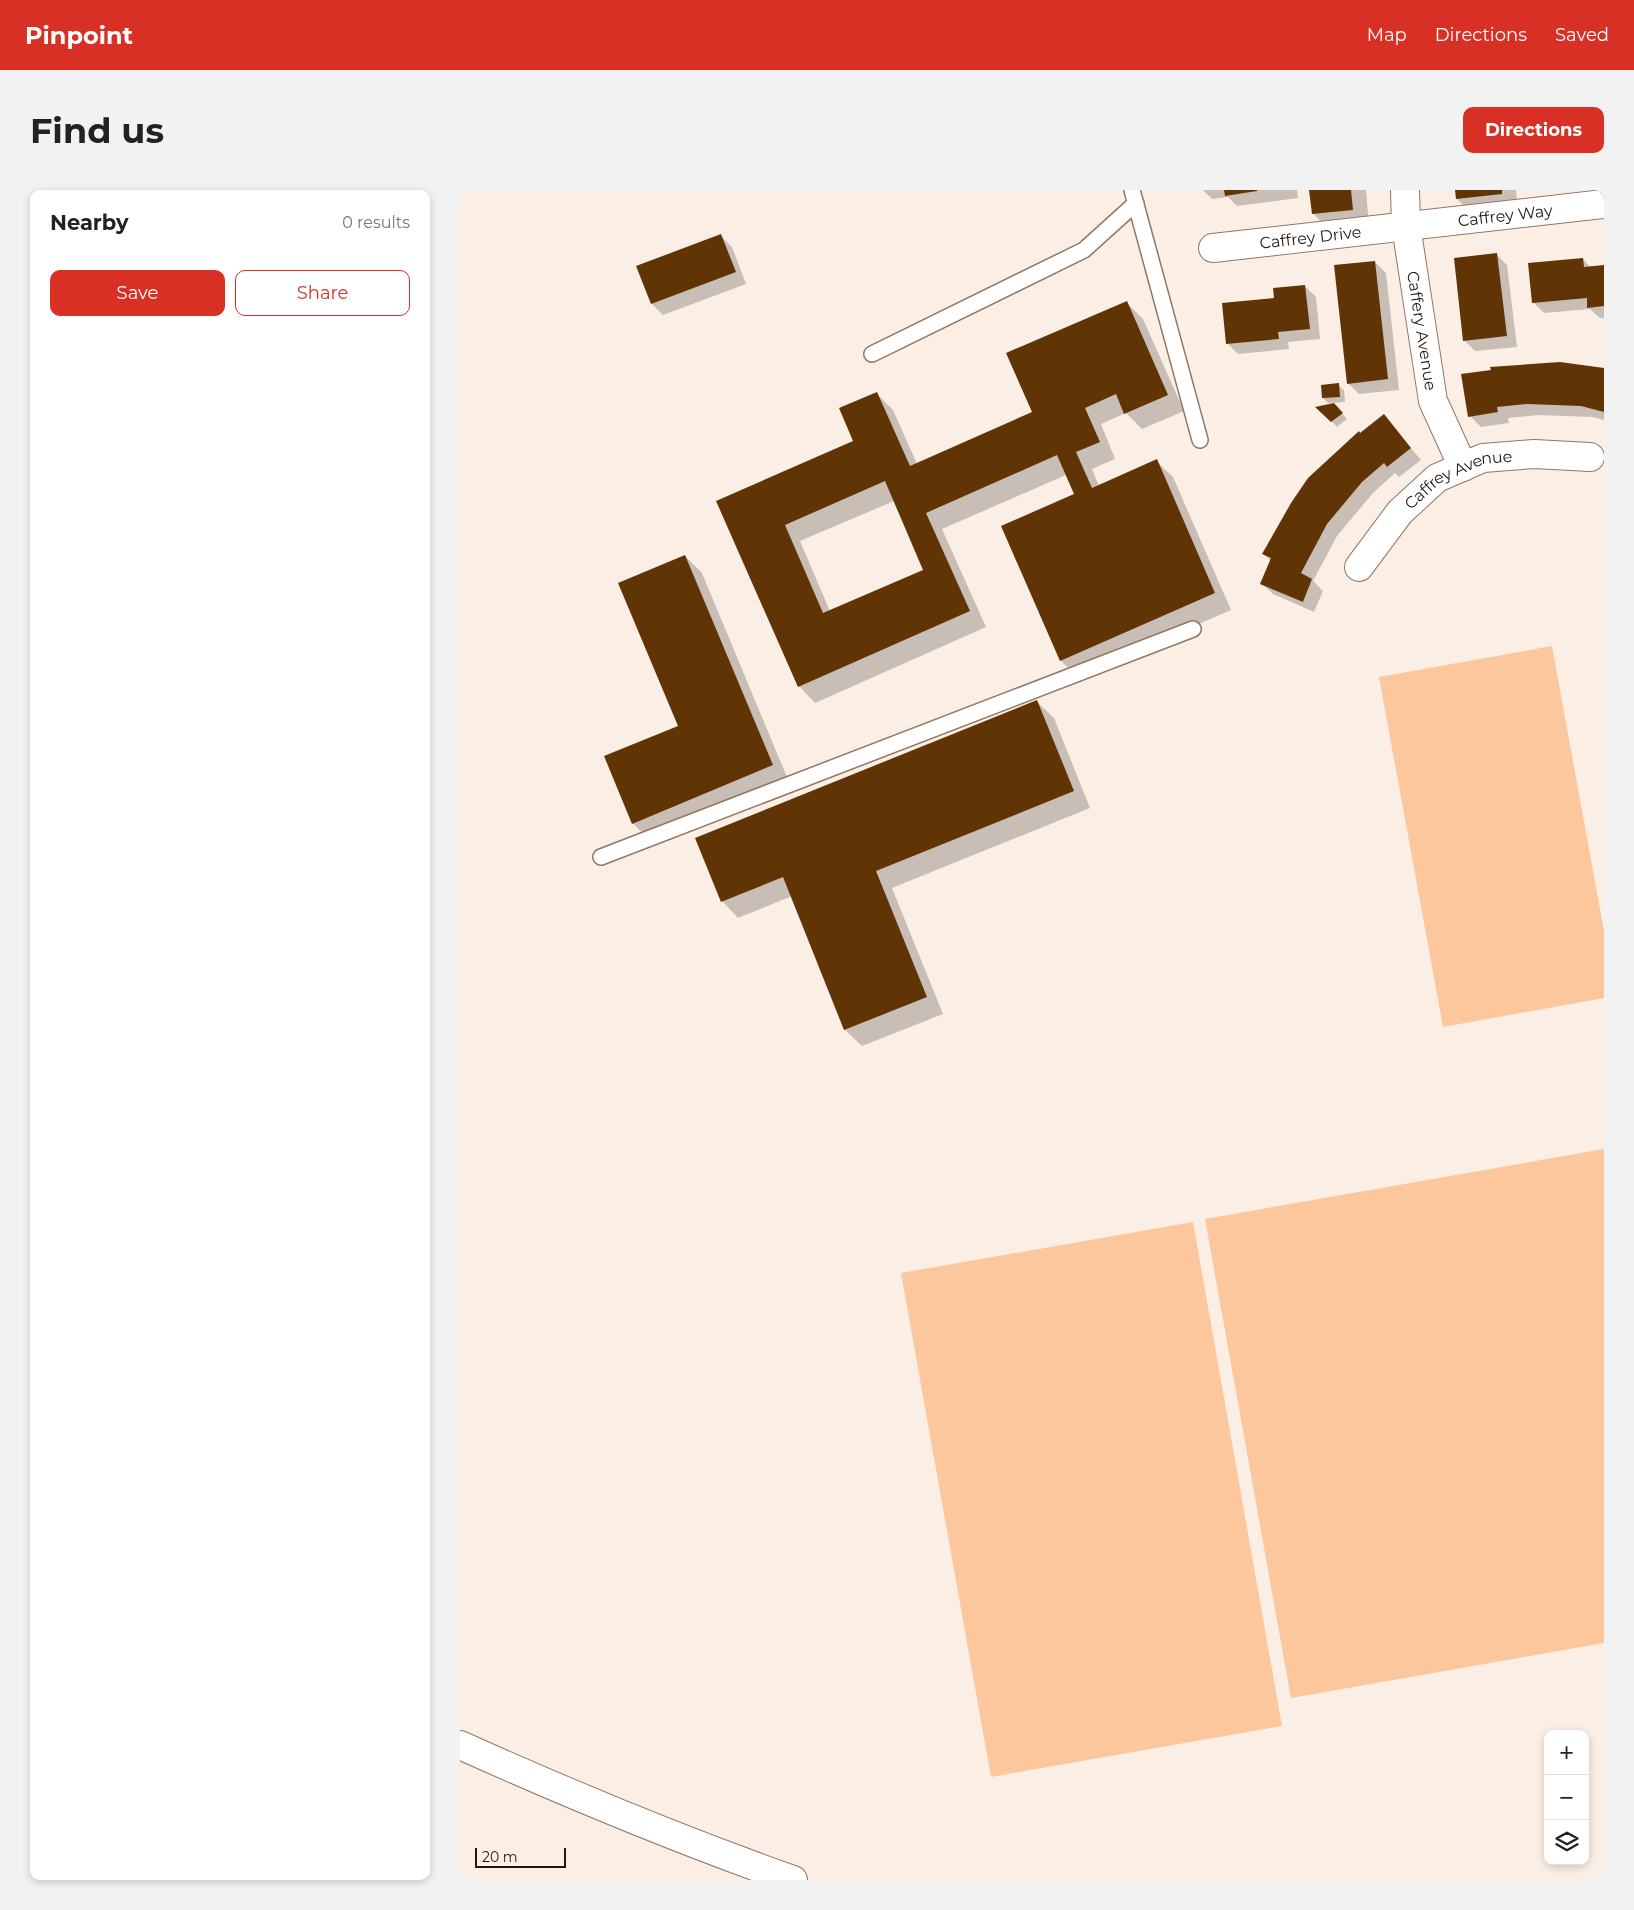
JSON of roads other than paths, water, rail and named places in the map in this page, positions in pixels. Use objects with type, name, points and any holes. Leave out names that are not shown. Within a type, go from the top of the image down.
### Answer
[{"type":"street","name":"Caffery Avenue","points":[[1404,190],[1406,226],[1433,401],[1462,467]]},
{"type":"street","name":"Caffrey Way","points":[[1406,226],[1604,204]]},
{"type":"street","name":"Caffrey Drive","points":[[1213,248],[1406,226]]},
{"type":"street","name":"Caffrey Avenue","points":[[1359,567],[1400,512],[1437,478],[1483,458],[1534,454],[1590,457]]},
{"type":"street","points":[[460,1745],[560,1790],[732,1859],[793,1880]]},
{"type":"lane","points":[[872,354],[1084,250],[1134,197]]},
{"type":"lane","points":[[1134,197],[1200,440]]},
{"type":"lane","points":[[601,857],[1193,629]]}]
